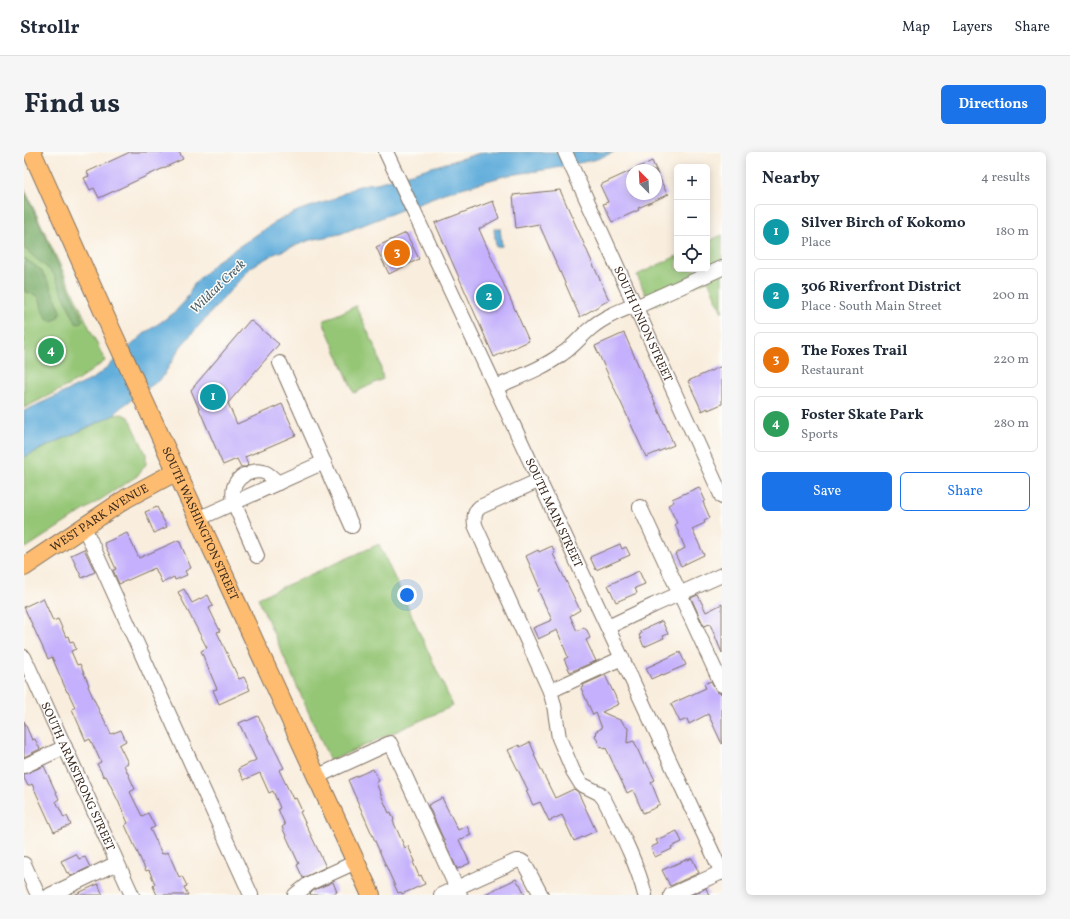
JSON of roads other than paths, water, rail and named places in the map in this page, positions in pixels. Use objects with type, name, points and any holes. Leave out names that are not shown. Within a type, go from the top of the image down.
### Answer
[{"type":"main road","name":"SOUTH WASHINGTON STREET","points":[[32,152],[111,329],[370,895]]},
{"type":"main road","name":"WEST PARK AVENUE","points":[[24,567],[127,498],[176,471]]},
{"type":"street","points":[[24,156],[32,152]]},
{"type":"street","name":"SOUTH UNION STREET","points":[[565,152],[722,497]]},
{"type":"street","name":"SOUTH MAIN STREET","points":[[387,154],[722,872]]},
{"type":"street","points":[[710,265],[722,259]]},
{"type":"street","points":[[634,304],[722,268]]},
{"type":"street","points":[[496,387],[549,363],[601,321],[693,272]]},
{"type":"street","points":[[280,363],[352,526]]},
{"type":"street","points":[[198,519],[324,462]]},
{"type":"street","points":[[257,556],[234,503],[232,494],[234,486],[238,480],[248,474],[258,471],[264,472],[278,483]]},
{"type":"street","points":[[540,480],[480,507],[477,509],[474,519],[478,532],[550,691],[554,704],[559,738],[573,771],[581,784],[599,793],[604,798],[631,852],[640,874],[645,895]]},
{"type":"street","points":[[640,507],[722,685]]},
{"type":"street","points":[[84,527],[251,895]]},
{"type":"street","points":[[608,627],[722,575]]},
{"type":"street","name":"SOUTH ARMSTRONG STREET","points":[[24,657],[132,895]]},
{"type":"street","points":[[550,691],[622,658]]},
{"type":"street","points":[[316,778],[390,743],[459,891]]},
{"type":"street","points":[[24,766],[65,747]]},
{"type":"street","points":[[441,895],[459,891],[516,861],[521,861],[524,863],[541,895]]},
{"type":"street","points":[[295,895],[310,883],[356,862]]},
{"type":"street","points":[[50,895],[117,863]]},
{"type":"street","points":[[24,864],[38,895]]},
{"type":"street","points":[[671,895],[722,872]]},
{"type":"water","name":"Wildcat Creek","points":[[484,152],[614,152],[597,159],[551,169],[508,175],[444,193],[340,234],[310,240],[274,254],[251,267],[181,346],[162,378],[120,408],[114,415],[24,457],[24,411],[93,379],[145,333],[174,313],[185,301],[195,283],[216,262],[280,219],[300,210],[329,201],[356,187],[377,183]]},
{"type":"water","points":[[500,228],[502,246],[496,247],[494,229]]},
{"type":"place","name":"The Foxes Trail","points":[[397,253]]},
{"type":"place","name":"306 Riverfront District","points":[[489,297]]},
{"type":"place","name":"Foster Skate Park","points":[[51,351]]},
{"type":"place","name":"Silver Birch of Kokomo","points":[[213,397]]}]
